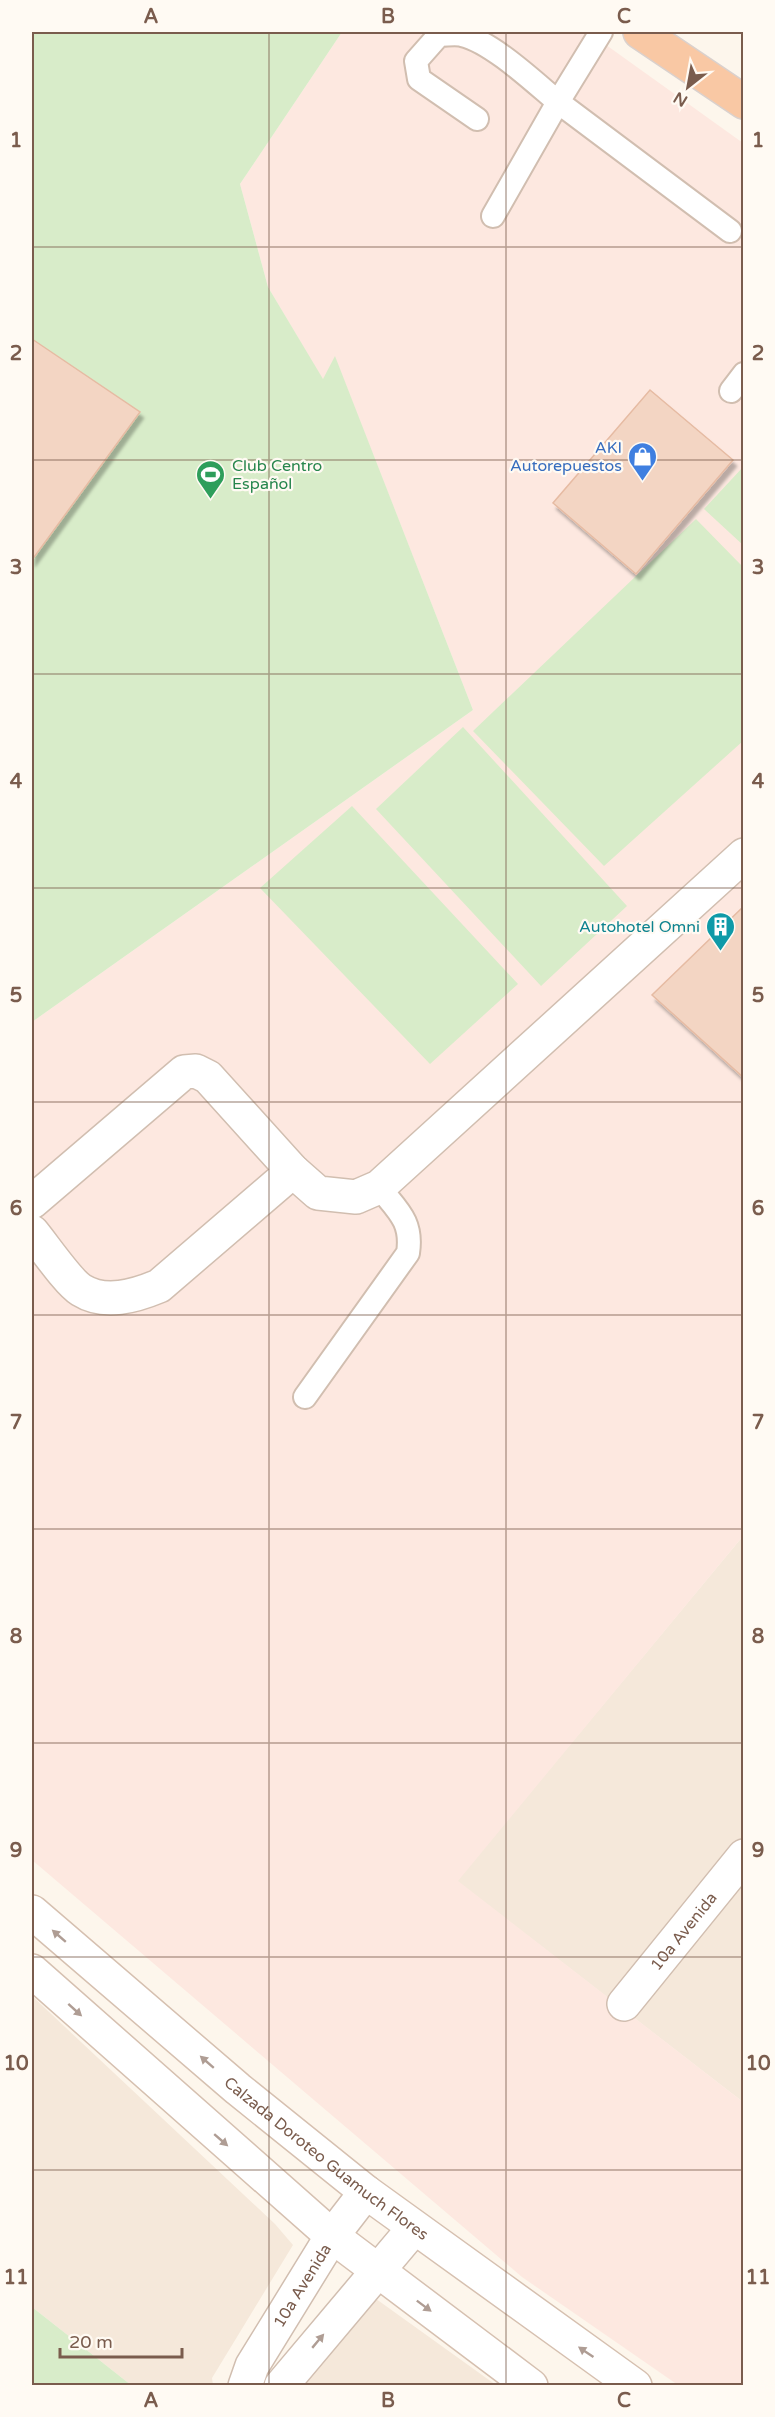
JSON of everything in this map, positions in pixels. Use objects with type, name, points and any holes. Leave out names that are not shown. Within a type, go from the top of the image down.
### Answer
[{"type":"highway","points":[[640,32],[744,102]]},
{"type":"street","points":[[32,1202],[184,1072],[196,1071],[208,1077],[293,1171],[318,1193],[356,1197],[379,1187],[744,855]]},
{"type":"street","points":[[32,1232],[81,1290],[110,1298],[135,1296],[159,1286],[293,1171]]},
{"type":"street","name":"10a Avenida","points":[[624,2004],[742,1860]]},
{"type":"street","name":"Calzada Doroteo Guamuch Flores","points":[[32,1912],[238,2089],[366,2192],[634,2385]]},
{"type":"street","points":[[32,1971],[332,2236],[531,2385]]},
{"type":"street","name":"10a Avenida","points":[[245,2385],[252,2366],[332,2236],[366,2192]]},
{"type":"street","points":[[281,2385],[414,2228]]},
{"type":"lane","points":[[493,216],[601,32]]},
{"type":"lane","points":[[477,119],[419,80],[416,61],[439,35],[459,33],[471,37],[509,62],[558,102],[730,231]]},
{"type":"lane","points":[[305,1397],[408,1252],[411,1235],[407,1223],[379,1187]]},
{"type":"shaded area","points":[[342,32],[588,32],[743,143],[743,1536],[458,1881],[743,2102],[743,2385],[678,2385],[522,2277],[32,1860],[32,1022],[473,710],[335,357],[323,380],[268,287],[240,184]]},
{"type":"shaded area","points":[[743,1536],[743,2102],[457,1881]]},
{"type":"shaded area","points":[[32,1996],[275,2224],[293,2245],[212,2378],[213,2385],[131,2385],[32,2307]]},
{"type":"shaded area","points":[[372,2296],[496,2385],[301,2386]]},
{"type":"green space","name":"Club Centro Español","points":[[32,32],[342,32],[240,184],[268,287],[323,379],[335,356],[473,710],[32,1022]]},
{"type":"green space","points":[[743,467],[743,545],[704,509]]},
{"type":"green space","points":[[696,519],[743,567],[743,741],[604,866],[473,731]]},
{"type":"green space","points":[[463,727],[627,906],[541,986],[376,809]]},
{"type":"green space","points":[[352,806],[518,984],[430,1064],[260,888]]},
{"type":"green space","points":[[32,2307],[131,2385],[32,2385]]},
{"type":"building","points":[[32,339],[140,412],[32,560]]},
{"type":"building","name":"AKI Autorepuestos","points":[[650,390],[733,460],[636,574],[553,503]]},
{"type":"building","name":"Autohotel Omni","points":[[744,906],[744,1078],[652,995]]},
{"type":"place","name":"AKI Autorepuestos","points":[[643,482]]},
{"type":"place","name":"Club Centro Español","points":[[211,500]]},
{"type":"place","name":"Autohotel Omni","points":[[721,952]]}]
